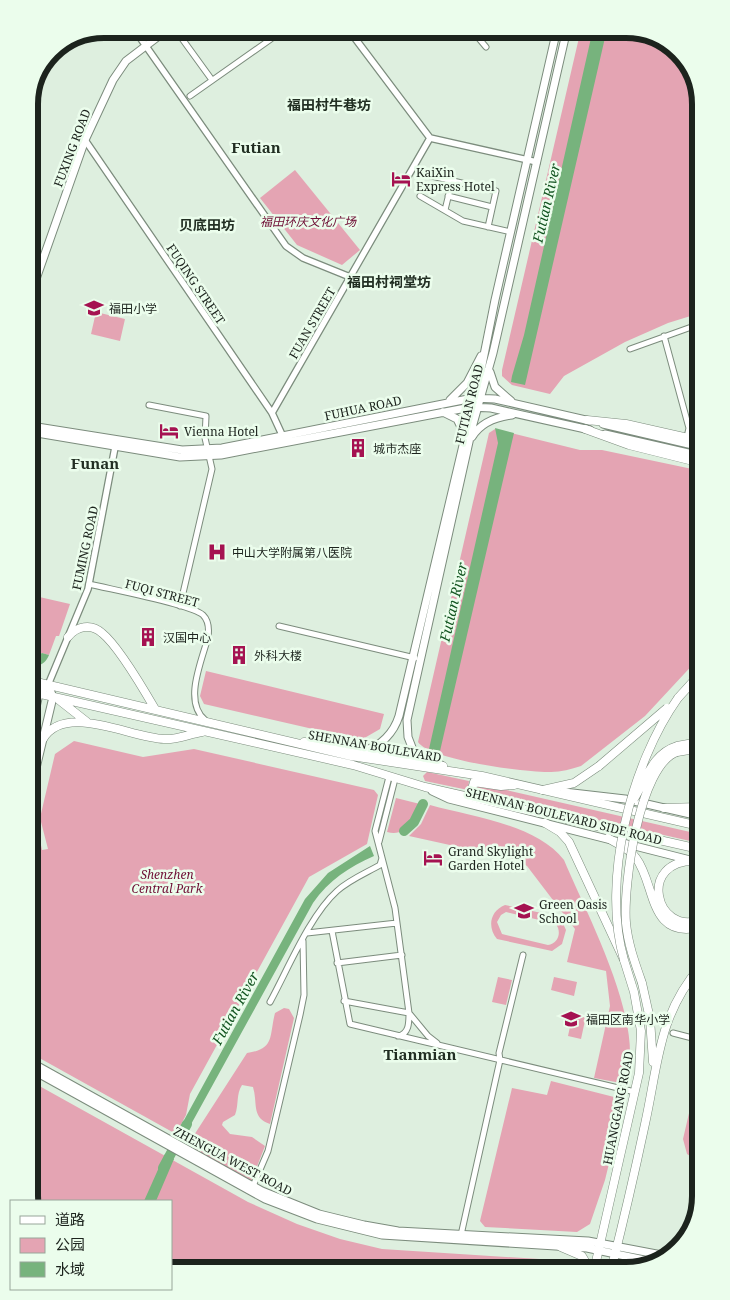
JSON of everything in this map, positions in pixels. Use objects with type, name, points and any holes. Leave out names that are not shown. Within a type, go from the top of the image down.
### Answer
[{"type":"main road","name":"FUXING ROAD","points":[[38,274],[85,140],[119,70],[156,38]]},
{"type":"main road","name":"FUTIAN ROAD","points":[[444,766],[416,753],[409,741],[407,720],[469,444],[484,349],[555,38]]},
{"type":"main road","name":"FUTIAN ROAD","points":[[477,398],[489,369],[565,38]]},
{"type":"main road","points":[[443,403],[456,396],[467,383],[484,349]]},
{"type":"main road","points":[[489,369],[495,387],[516,404]]},
{"type":"main road","name":"FUHUA ROAD","points":[[284,439],[443,403],[477,398],[516,404],[587,420],[692,453]]},
{"type":"main road","name":"FUTIAN ROAD","points":[[364,750],[374,747],[394,728],[464,436],[475,407]]},
{"type":"main road","name":"FUHUA ROAD","points":[[38,433],[209,453],[475,407],[585,429],[692,445]]},
{"type":"main road","points":[[440,412],[448,413],[457,419],[464,436]]},
{"type":"main road","points":[[469,444],[477,430],[491,420],[520,415]]},
{"type":"main road","points":[[587,420],[626,424],[692,439]]},
{"type":"main road","name":"FUHUA ROAD","points":[[38,428],[116,443]]},
{"type":"main road","points":[[585,429],[629,445],[692,461]]},
{"type":"main road","points":[[68,637],[75,630],[83,627],[101,632],[141,686],[155,709]]},
{"type":"main road","name":"SHENNAN BOULEVARD","points":[[37,682],[351,756],[459,772],[692,824]]},
{"type":"main road","name":"HUANGGANG ROAD","points":[[595,1262],[641,1062],[642,1042],[638,1006],[617,930],[615,898],[620,855],[634,788],[648,750],[660,725],[678,698],[692,683]]},
{"type":"main road","points":[[37,692],[48,685],[53,697],[89,723]]},
{"type":"main road","name":"SHENNAN BOULEVARD","points":[[37,693],[353,765],[425,788],[493,801],[692,847]]},
{"type":"main road","points":[[37,763],[53,697]]},
{"type":"main road","points":[[543,790],[574,783],[599,766],[678,698]]},
{"type":"main road","points":[[43,739],[53,728],[64,723],[89,723],[163,739],[209,732]]},
{"type":"main road","points":[[294,742],[316,742],[364,750],[444,766],[459,772]]},
{"type":"main road","points":[[654,1068],[650,1019],[642,983],[632,954],[627,925],[629,869],[637,826],[648,791],[664,760],[677,749],[688,744],[692,745]]},
{"type":"main road","points":[[631,806],[656,760],[665,751],[677,749],[692,751]]},
{"type":"main road","points":[[493,801],[473,792],[474,782],[501,786],[518,784]]},
{"type":"main road","name":"SHENNAN BOULEVARD SIDE ROAD","points":[[425,788],[449,799],[692,858]]},
{"type":"main road","name":"SHENNAN BOULEVARD SIDE ROAD","points":[[543,790],[625,800],[692,814]]},
{"type":"main road","points":[[664,808],[692,806]]},
{"type":"main road","points":[[545,823],[563,834],[571,847],[610,935],[624,960]]},
{"type":"main road","points":[[608,838],[636,858],[652,902],[662,918],[681,928],[692,926]]},
{"type":"main road","points":[[662,841],[692,856]]},
{"type":"main road","points":[[692,860],[678,862],[669,867],[660,880],[658,895],[664,909],[671,917],[692,923]]},
{"type":"main road","points":[[613,1262],[646,1122],[654,1068],[667,1024],[681,993],[692,978]]},
{"type":"main road","name":"ZHENGUA WEST ROAD","points":[[37,1066],[162,1139]]},
{"type":"main road","name":"ZHENGUA WEST ROAD","points":[[37,1073],[190,1154],[294,1206],[351,1223],[398,1231],[600,1246],[615,1253],[645,1260]]},
{"type":"main road","name":"ZHENGUA WEST ROAD","points":[[190,1154],[273,1203],[350,1229],[402,1238],[561,1247],[618,1245],[659,1254]]},
{"type":"main road","points":[[561,1247],[582,1256],[586,1262]]},
{"type":"street","points":[[140,38],[286,246],[302,258],[350,277]]},
{"type":"street","points":[[182,38],[212,80]]},
{"type":"street","points":[[190,96],[270,38]]},
{"type":"street","points":[[355,38],[430,138],[537,162]]},
{"type":"street","points":[[479,38],[486,47]]},
{"type":"street","name":"FUAN STREET","points":[[272,413],[430,138]]},
{"type":"street","name":"FUQING STREET","points":[[85,140],[272,413],[284,439]]},
{"type":"street","points":[[423,174],[496,191],[488,227]]},
{"type":"street","points":[[445,210],[452,180]]},
{"type":"street","points":[[420,196],[463,221],[511,232]]},
{"type":"street","points":[[448,196],[492,207]]},
{"type":"street","points":[[630,349],[692,327]]},
{"type":"street","points":[[664,336],[689,428],[687,438]]},
{"type":"street","points":[[149,405],[206,416],[205,433],[212,469],[180,606]]},
{"type":"street","name":"FUMING ROAD","points":[[48,685],[89,584],[116,443]]},
{"type":"street","name":"FUQI STREET","points":[[89,584],[180,606],[201,614],[209,627],[194,697],[199,714],[210,723]]},
{"type":"street","points":[[279,626],[420,660]]},
{"type":"street","points":[[392,778],[375,831],[397,923],[409,1014],[407,1030],[408,1036],[413,1040]]},
{"type":"street","points":[[378,842],[392,778]]},
{"type":"street","points":[[270,1002],[307,934],[329,899],[338,890],[380,865],[382,857]]},
{"type":"street","points":[[307,934],[397,923]]},
{"type":"street","points":[[332,931],[344,1001],[350,1024],[635,1092]]},
{"type":"street","points":[[253,1186],[268,1151],[300,1016],[304,995],[303,941]]},
{"type":"street","points":[[337,963],[402,955]]},
{"type":"street","points":[[461,1235],[500,1060],[499,1053],[523,955]]},
{"type":"street","points":[[344,1001],[409,1014],[432,1040],[442,1045]]},
{"type":"street","points":[[397,1036],[404,1034],[412,1025],[420,1028]]},
{"type":"street","points":[[413,1040],[421,1035],[420,1028]]},
{"type":"street","points":[[673,1033],[692,1037]]},
{"type":"green space","points":[[579,38],[631,38],[652,42],[667,51],[679,63],[688,78],[691,90],[692,316],[668,323],[625,342],[564,376],[550,394],[512,385],[502,376]]},
{"type":"green space","name":"福田环庆文化广场","points":[[295,170],[360,250],[342,265],[297,245],[260,198]]},
{"type":"green space","points":[[96,312],[125,319],[120,341],[91,334]]},
{"type":"green space","points":[[495,429],[580,450],[602,450],[692,469],[692,665],[645,716],[581,766],[562,771],[539,772],[502,768],[459,760],[426,748],[418,742],[489,433]]},
{"type":"green space","points":[[38,597],[70,604],[59,636],[56,636],[49,655],[42,653],[37,656]]},
{"type":"green space","points":[[206,671],[384,714],[380,729],[361,740],[204,704],[200,696]]},
{"type":"green space","name":"Shenzhen Central Park","points":[[74,741],[143,757],[194,749],[374,790],[378,795],[367,844],[309,877],[190,1094],[186,1115],[176,1134],[37,1057],[37,834],[38,831],[42,850],[48,849],[40,818],[55,754]]},
{"type":"green space","points":[[427,772],[469,781],[468,790],[425,781],[423,776]]},
{"type":"green space","points":[[480,784],[692,832],[692,841],[478,793],[475,787]]},
{"type":"green space","points":[[396,798],[420,804],[412,821],[404,830],[394,833],[387,832]]},
{"type":"green space","points":[[430,805],[484,818],[521,830],[552,848],[564,860],[599,939],[622,1002],[628,1032],[630,1059],[625,1082],[621,1083],[594,1078],[610,1006],[606,971],[567,962],[575,929],[527,866],[518,860],[409,836],[421,824]]},
{"type":"green space","points":[[505,905],[560,917],[566,930],[562,944],[552,951],[497,939],[491,925],[493,915]],"holes":[[[506,912],[556,924],[559,931],[557,940],[548,945],[502,934],[497,922],[501,915]]]},
{"type":"green space","points":[[498,977],[512,980],[506,1005],[492,1002]]},
{"type":"green space","points":[[554,977],[577,982],[574,996],[551,990]]},
{"type":"green space","points":[[284,1008],[289,1009],[294,1018],[270,1124],[260,1118],[258,1114],[253,1087],[242,1085],[235,1115],[223,1122],[222,1125],[230,1134],[252,1137],[265,1146],[256,1169],[257,1180],[252,1182],[187,1146],[247,1053],[267,1045],[275,1013]]},
{"type":"green space","points":[[573,1013],[586,1016],[581,1039],[568,1036]]},
{"type":"green space","points":[[551,1081],[618,1098],[623,1106],[605,1180],[590,1224],[577,1232],[485,1227],[480,1221],[512,1088],[547,1095]]},
{"type":"green space","points":[[37,1085],[248,1202],[297,1224],[340,1239],[382,1249],[571,1261],[172,1262],[172,1200],[37,1200]]},
{"type":"green space","points":[[692,1100],[692,1136],[690,1136],[690,1142],[692,1157],[687,1154],[683,1139]]},
{"type":"water","points":[[591,38],[605,38],[525,385],[511,382],[524,335]]},
{"type":"water","points":[[495,428],[514,433],[440,751],[429,749],[498,443]]},
{"type":"water","points":[[42,653],[49,655],[41,665],[37,665],[37,656]]},
{"type":"water","points":[[370,846],[374,856],[340,875],[313,903],[184,1137],[177,1133],[305,899],[328,873]]},
{"type":"water","points":[[165,1154],[174,1159],[156,1200],[144,1200]]},
{"type":"waterway","name":"Futian River","points":[[404,831],[414,822],[423,804]]},
{"type":"waterway","name":"Futian River","points":[[163,1168],[187,1124]]},
{"type":"place","name":"KaiXin Express Hotel","points":[[401,179]]},
{"type":"place","name":"福田小学","points":[[94,308]]},
{"type":"place","name":"Vienna Hotel","points":[[169,431]]},
{"type":"place","name":"城市杰座","points":[[358,448]]},
{"type":"place","name":"中山大学附属第八医院","points":[[217,552]]},
{"type":"place","name":"汉国中心","points":[[148,637]]},
{"type":"place","name":"外科大楼","points":[[239,655]]},
{"type":"place","name":"Grand Skylight Garden Hotel","points":[[433,858]]},
{"type":"place","name":"Green Oasis School","points":[[524,911]]},
{"type":"place","name":"福田区南华小学","points":[[571,1019]]},
{"type":"district","name":"福田村牛巷坊","points":[[329,104]]},
{"type":"district","name":"Futian","points":[[256,147]]},
{"type":"district","name":"贝底田坊","points":[[207,224]]},
{"type":"district","name":"福田村祠堂坊","points":[[389,281]]},
{"type":"district","name":"Funan","points":[[95,463]]},
{"type":"district","name":"Tianmian","points":[[420,1054]]}]
